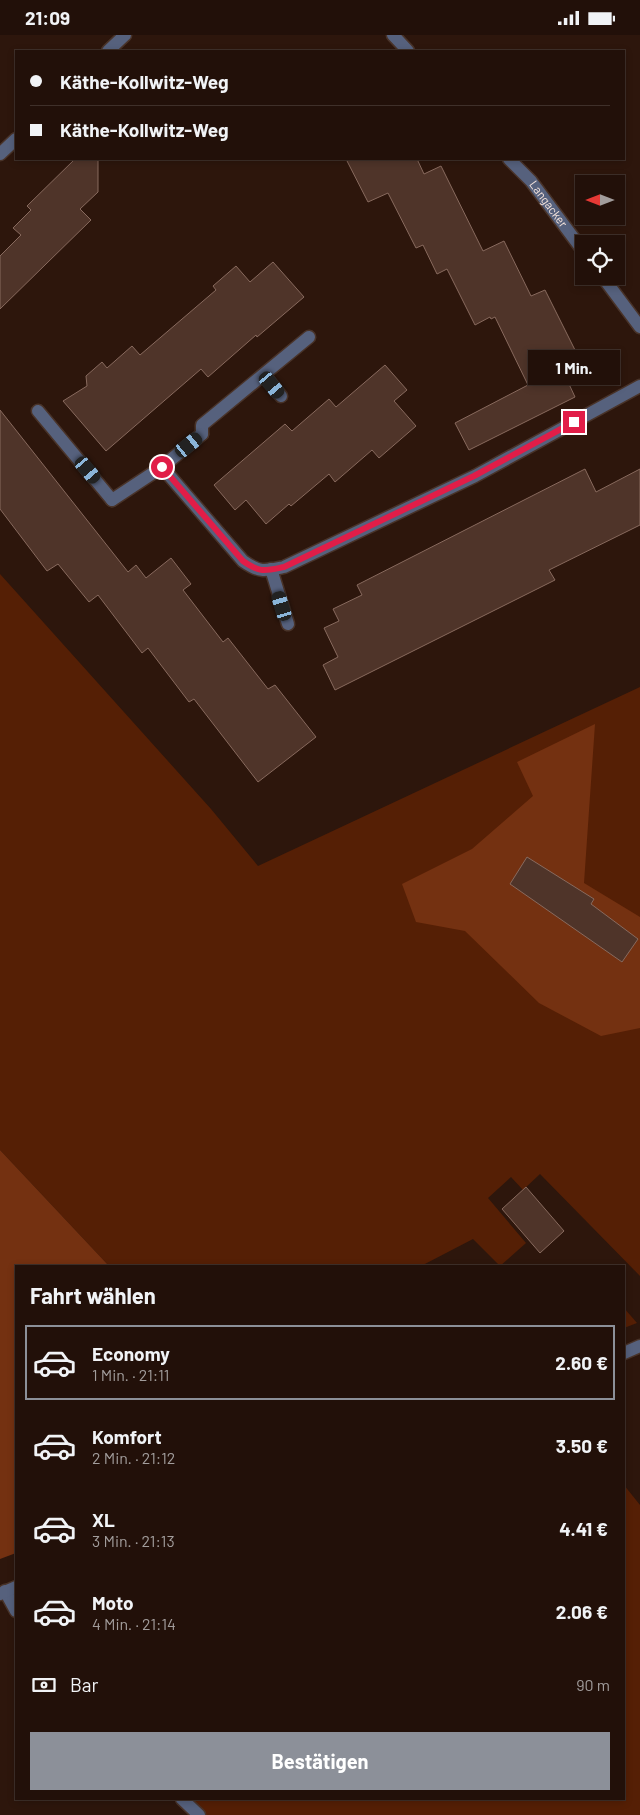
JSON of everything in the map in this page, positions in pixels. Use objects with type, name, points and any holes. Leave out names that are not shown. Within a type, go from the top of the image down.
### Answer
[{"type":"street","points":[[109,50],[125,35]]},
{"type":"street","points":[[393,35],[407,50]]},
{"type":"street","points":[[0,154],[15,140]]},
{"type":"street","name":"Langacker","points":[[510,160],[531,181],[575,240]]},
{"type":"street","points":[[609,285],[640,327]]},
{"type":"street","points":[[38,411],[112,500],[162,467],[202,434],[202,425],[309,337]]},
{"type":"street","points":[[264,375],[281,396]]},
{"type":"street","points":[[162,467],[243,561],[256,570],[284,567],[474,476],[640,386]]},
{"type":"street","points":[[271,569],[288,624]]},
{"type":"street","points":[[625,1353],[640,1346]]},
{"type":"street","points":[[7,1591],[15,1609]]},
{"type":"street","points":[[183,1800],[199,1815]]},
{"type":"shaded area","points":[[0,574],[211,809],[258,866],[640,687],[640,1276],[540,1174],[523,1190],[511,1177],[488,1198],[526,1243],[501,1265],[473,1239],[423,1265],[108,1265],[0,1150]]},
{"type":"shaded area","points":[[595,724],[584,883],[640,917],[640,1028],[601,1036],[539,1003],[465,931],[416,922],[402,884],[472,849],[533,796],[517,762]]},
{"type":"shaded area","points":[[0,1150],[108,1265],[15,1265],[15,1553],[0,1559]]},
{"type":"shaded area","points":[[625,1309],[637,1323],[625,1328]]},
{"type":"shaded area","points":[[625,1486],[640,1505],[640,1815],[206,1815],[191,1800],[625,1800]]},
{"type":"building","points":[[74,160],[98,160],[98,192],[80,209],[91,220],[0,309],[0,256],[21,235],[13,228],[31,210],[27,206]]},
{"type":"building","points":[[347,160],[417,160],[424,174],[441,166],[483,251],[504,241],[531,296],[545,290],[580,360],[562,369],[575,397],[469,450],[455,423],[528,385],[495,317],[491,319],[490,317],[475,325],[447,269],[437,274],[423,245],[416,248],[388,193],[368,202]]},
{"type":"building","points":[[273,262],[304,297],[257,337],[256,335],[208,377],[201,369],[106,451],[63,401],[87,386],[86,376],[102,362],[107,368],[132,346],[140,355],[216,290],[213,286],[236,266],[250,282]]},
{"type":"building","points":[[385,365],[407,390],[394,401],[416,426],[379,458],[372,450],[335,482],[329,474],[266,524],[246,500],[235,510],[214,485],[285,424],[292,431],[329,399],[336,407]]},
{"type":"building","points":[[0,410],[128,572],[136,565],[146,578],[171,558],[191,584],[183,590],[223,642],[228,638],[268,689],[275,685],[316,737],[258,782],[194,699],[189,702],[148,648],[142,653],[98,595],[89,602],[58,564],[47,571],[0,509]]},
{"type":"building","points":[[585,469],[596,492],[640,469],[640,525],[549,570],[555,580],[335,690],[323,665],[338,657],[324,628],[339,621],[333,609],[362,595],[357,585]]},
{"type":"building","points":[[527,857],[594,899],[591,904],[638,939],[622,962],[510,884]]},
{"type":"building","points":[[526,1187],[564,1231],[540,1253],[502,1209]]},
{"type":"route","points":[[162,467],[243,561],[256,570],[271,569],[284,567],[474,476],[574,422]]}]
